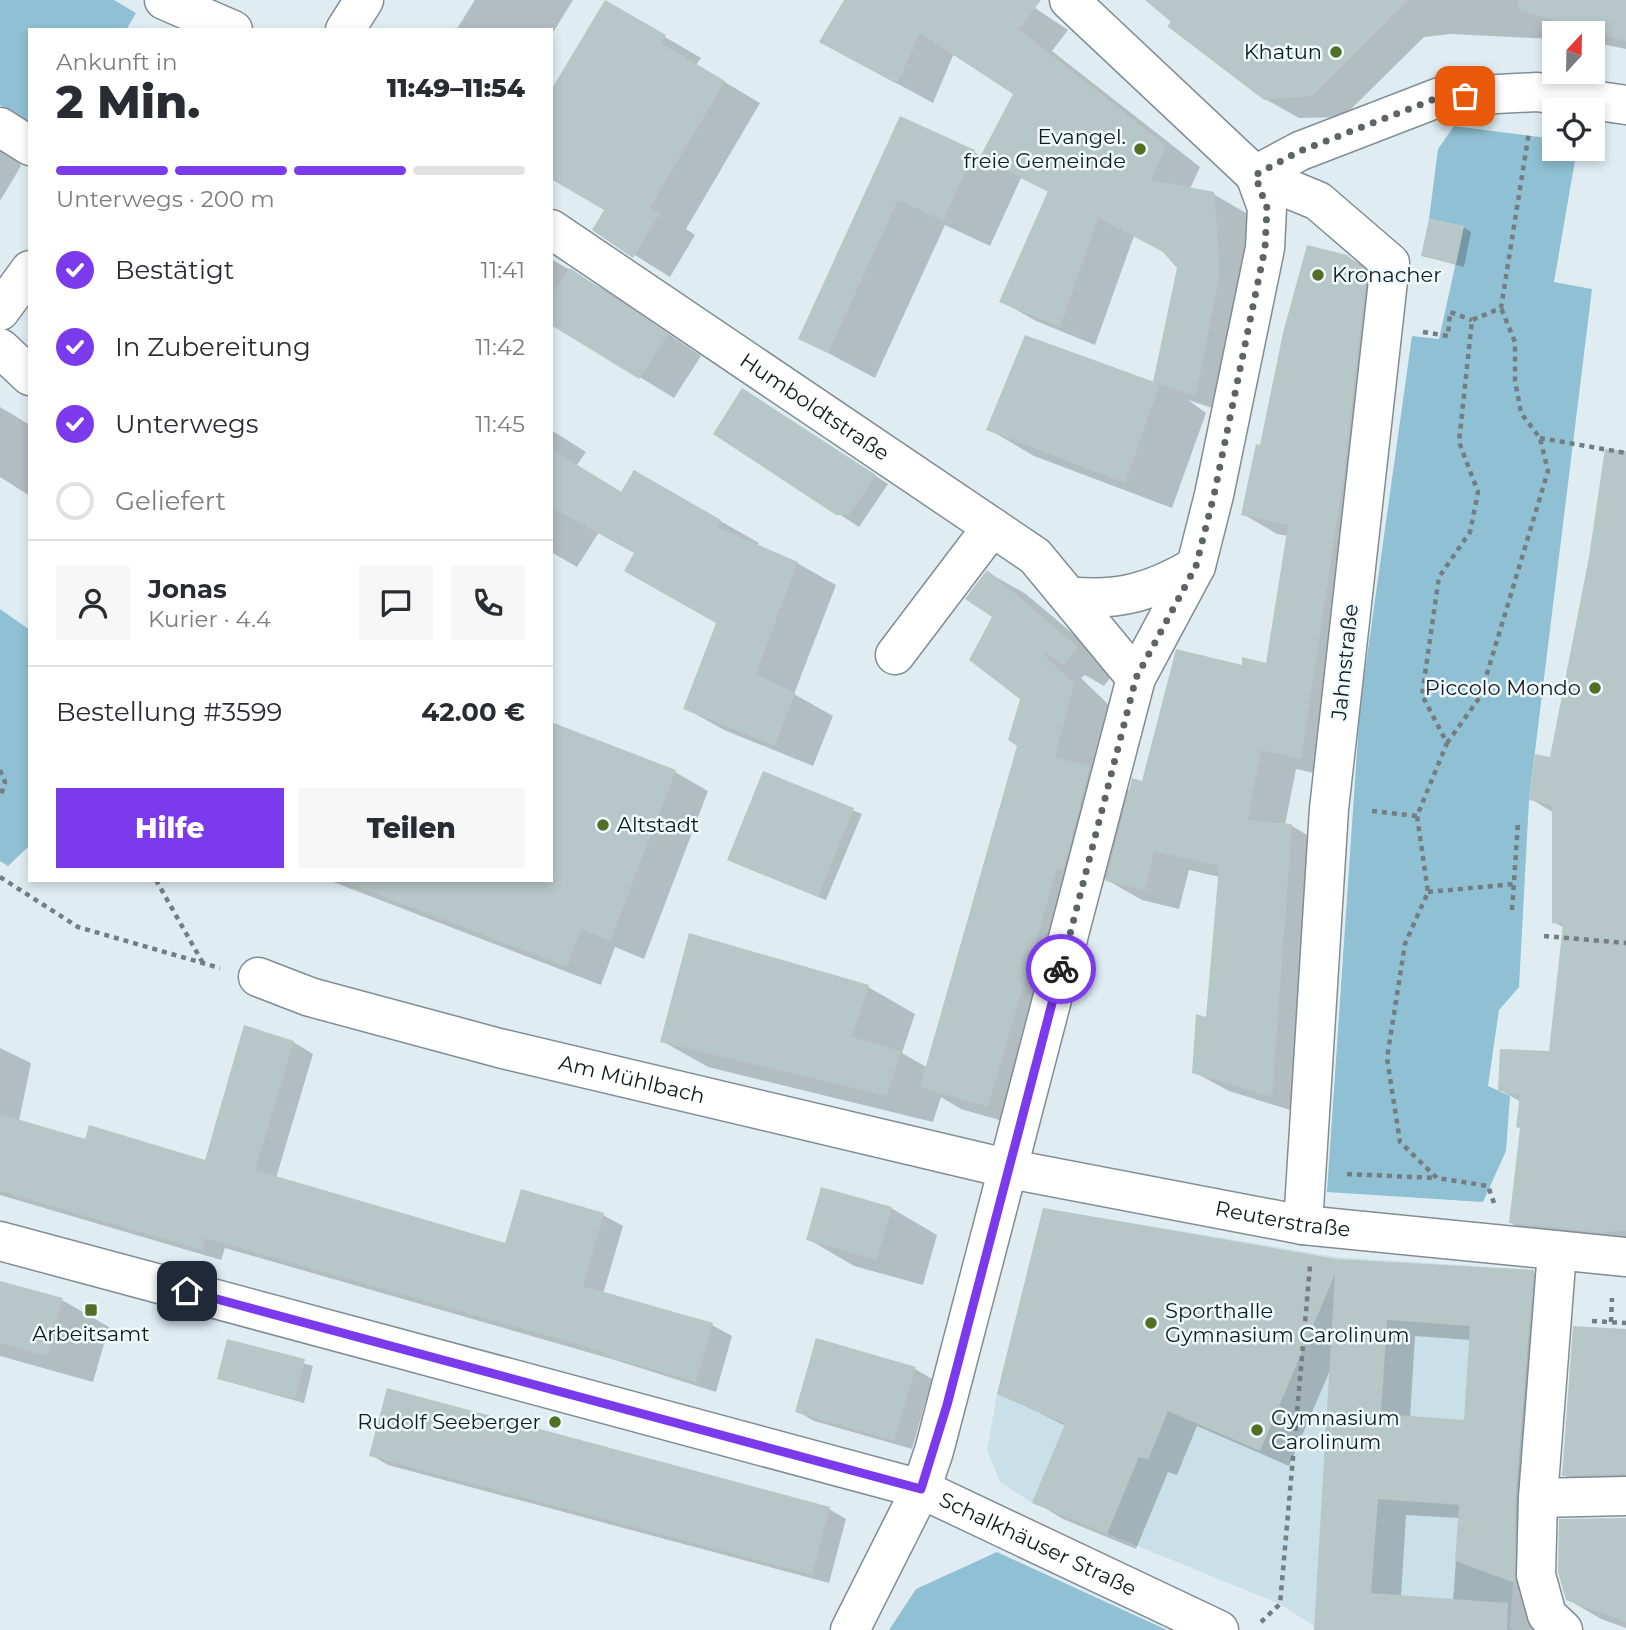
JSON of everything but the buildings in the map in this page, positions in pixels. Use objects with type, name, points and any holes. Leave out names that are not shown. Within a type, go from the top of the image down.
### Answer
[{"type":"street","points":[[346,28],[364,0]]},
{"type":"street","points":[[850,1630],[921,1489],[947,1405],[1136,678],[1196,566],[1214,495],[1265,248],[1267,208],[1255,175],[1069,0]]},
{"type":"street","points":[[170,13],[226,28]]},
{"type":"street","points":[[1255,175],[1300,151],[1440,97],[1537,92],[1626,105]]},
{"type":"street","points":[[0,127],[28,145]]},
{"type":"street","name":"Jahnstraße","points":[[1255,175],[1318,201],[1390,263],[1329,809],[1307,1242]]},
{"type":"street","name":"Humboldtstraße","points":[[553,230],[1035,556],[1136,678]]},
{"type":"street","points":[[0,311],[28,273]]},
{"type":"street","points":[[0,348],[28,374]]},
{"type":"street","points":[[895,655],[992,527]]},
{"type":"street","points":[[1069,596],[1100,600],[1133,595],[1165,584],[1196,566]]},
{"type":"street","name":"Am Mühlbach","points":[[258,977],[310,997],[499,1048],[1010,1169]]},
{"type":"street","name":"Reuterstraße","points":[[1010,1169],[1307,1242],[1557,1251],[1620,1272]]},
{"type":"street","name":"Schalkhäuser Straße","points":[[0,1241],[921,1489],[1219,1630]]},
{"type":"street","points":[[1557,1251],[1538,1499],[1536,1575],[1547,1615],[1563,1630]]},
{"type":"street","points":[[1538,1499],[1626,1496]]},
{"type":"path","points":[[1437,1178],[1400,1142],[1387,1058],[1405,944],[1428,892],[1417,816],[1447,743],[1480,697],[1548,471],[1540,438],[1521,413],[1515,381],[1515,342],[1501,307],[1528,136]]},
{"type":"path","points":[[1448,336],[1450,312],[1472,320],[1501,307]]},
{"type":"path","points":[[1447,743],[1422,695],[1439,577],[1470,532],[1478,492],[1459,442],[1472,320]]},
{"type":"path","points":[[1540,438],[1626,453]]},
{"type":"path","points":[[0,770],[5,782],[0,798]]},
{"type":"path","points":[[1393,811],[1417,816]]},
{"type":"path","points":[[1512,910],[1518,823]]},
{"type":"path","points":[[0,877],[78,927],[204,965],[258,977]]},
{"type":"path","points":[[157,882],[204,965]]},
{"type":"path","points":[[1428,892],[1514,884]]},
{"type":"path","points":[[1544,936],[1626,943]]},
{"type":"path","points":[[1336,1173],[1437,1178],[1488,1186]]},
{"type":"path","points":[[1253,1630],[1280,1604],[1307,1242]]},
{"type":"path","points":[[1611,1322],[1620,1272]]},
{"type":"shaded area","points":[[0,0],[114,0],[136,13],[127,28],[28,28],[28,122],[0,105]]},
{"type":"shaded area","points":[[1454,126],[1542,137],[1542,161],[1575,161],[1554,282],[1592,289],[1529,800],[1519,987],[1499,1010],[1488,1086],[1510,1096],[1506,1151],[1483,1202],[1327,1192],[1360,707],[1412,336],[1439,339],[1464,226],[1429,219],[1438,149]]},
{"type":"shaded area","points":[[0,609],[28,629],[28,847],[8,866],[0,861]]},
{"type":"shaded area","name":"Gymnasium Carolinum","points":[[1043,1208],[1336,1257],[1534,1270],[1510,1627],[1513,1630],[1314,1630],[1314,1626],[1280,1604],[1032,1503],[1000,1482],[987,1450],[997,1394]]},
{"type":"shaded area","points":[[997,1552],[1167,1630],[889,1630],[916,1589]]},
{"type":"way so far","points":[[1061,969],[1136,678],[1196,566],[1214,495],[1265,248],[1267,208],[1255,175],[1300,151],[1440,97],[1465,96]]},
{"type":"place","name":"Khatun","points":[[1336,52]]},
{"type":"place","name":"Evangel. freie Gemeinde","points":[[1140,149]]},
{"type":"place","name":"Kronacher","points":[[1318,275]]},
{"type":"place","name":"Piccolo Mondo","points":[[1595,688]]},
{"type":"place","name":"Altstadt","points":[[603,825]]},
{"type":"place","name":"Arbeitsamt","points":[[91,1310]]},
{"type":"place","name":"Sporthalle Gymnasium Carolinum","points":[[1151,1323]]},
{"type":"place","name":"Rudolf Seeberger","points":[[555,1422]]},
{"type":"place","name":"Gymnasium Carolinum","points":[[1257,1430]]},
{"type":"route","points":[[187,1291],[921,1489],[947,1405],[1061,969]]}]
